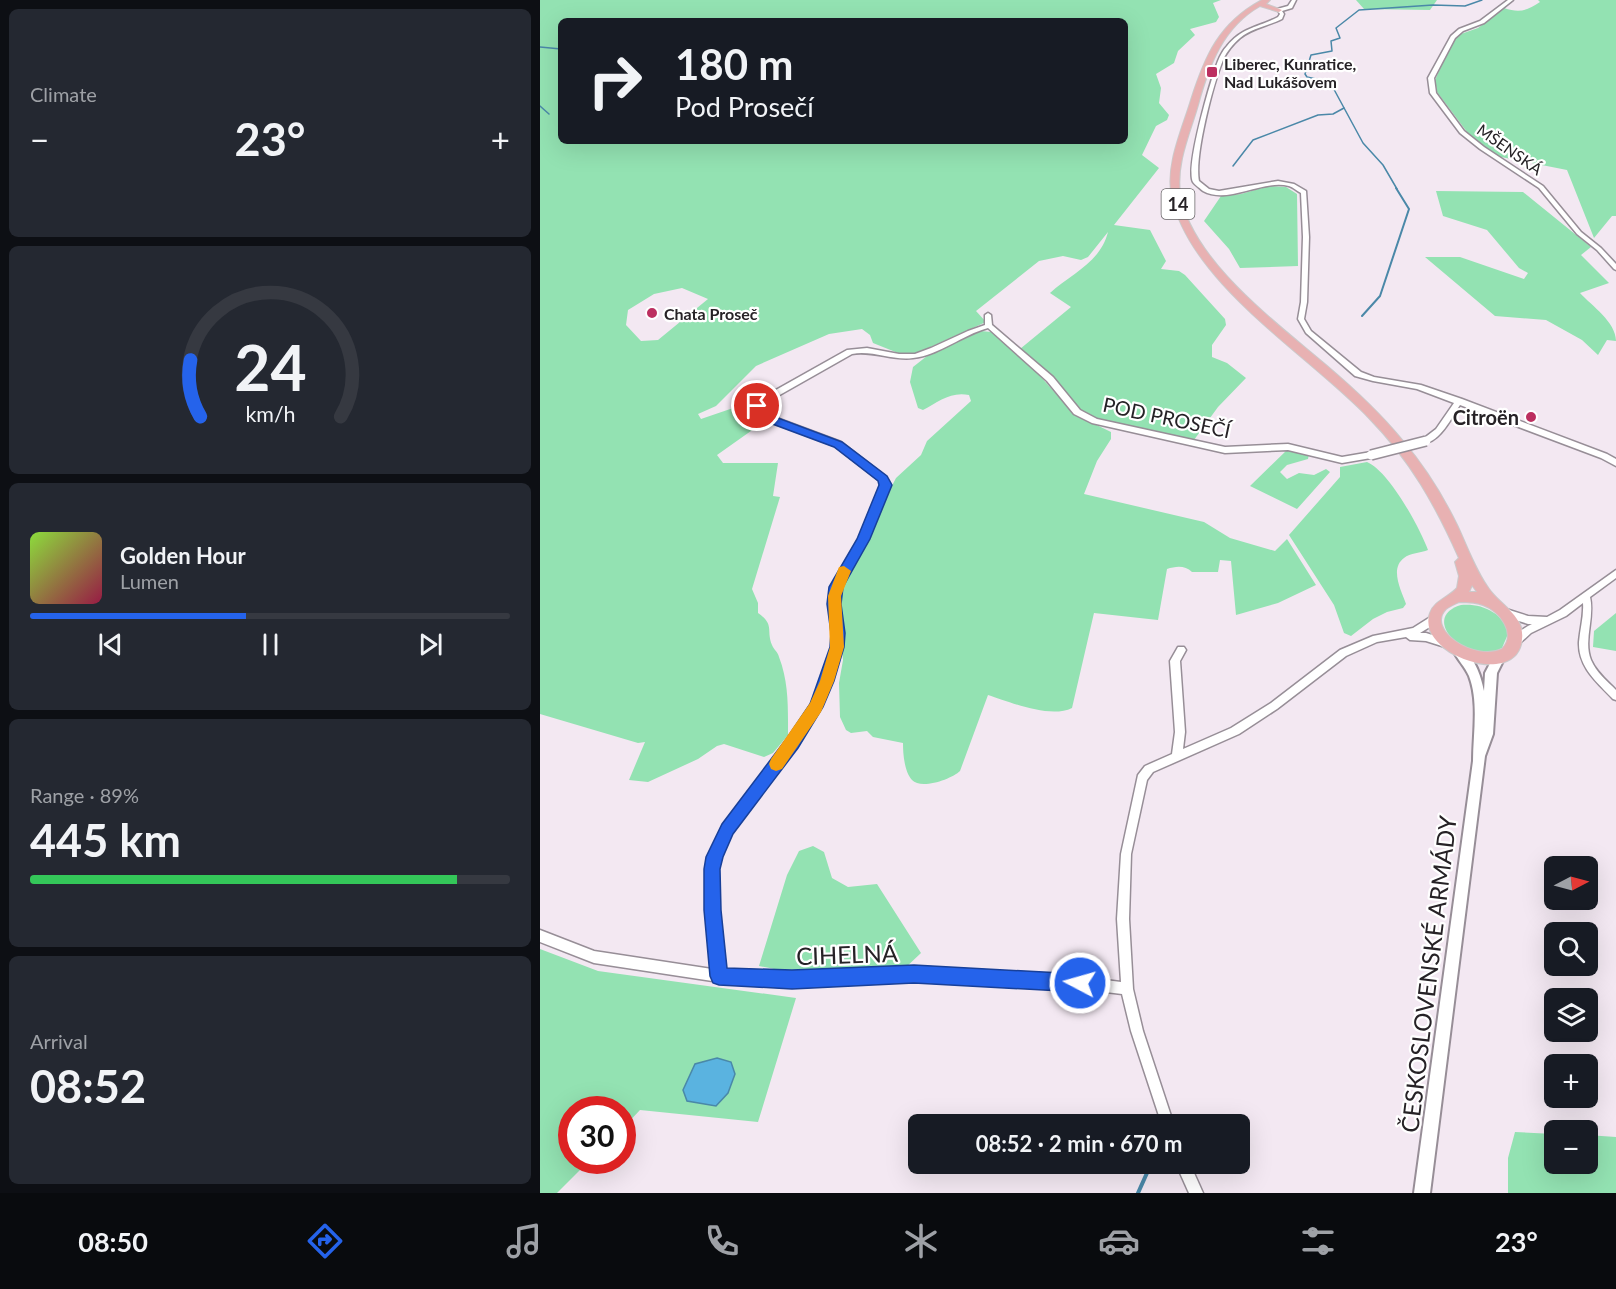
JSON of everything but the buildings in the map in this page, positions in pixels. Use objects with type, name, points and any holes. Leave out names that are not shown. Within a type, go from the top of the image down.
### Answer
[{"type":"main road","name":"14","points":[[1267,0],[1235,21],[1211,53],[1176,166],[1177,197],[1181,214],[1202,253],[1231,285],[1354,397],[1397,442],[1432,491],[1482,590],[1515,627],[1516,641]]},
{"type":"main road","points":[[1260,4],[1279,10]]},
{"type":"main road","name":"14","points":[[1457,597],[1463,590],[1466,577],[1458,542]]},
{"type":"main road","points":[[1435,619],[1441,605],[1457,597],[1475,597],[1499,608]]},
{"type":"main road","name":"ČESKOSLOVENSKÉ ARMÁDY","points":[[1435,619],[1438,632],[1453,649]]},
{"type":"main road","name":"ČESKOSLOVENSKÉ ARMÁDY","points":[[1499,657],[1507,654],[1516,641]]},
{"type":"main road","points":[[1453,649],[1479,659],[1499,657]]},
{"type":"street","points":[[1294,0],[1290,7],[1279,10],[1282,14],[1280,18],[1246,30],[1225,52],[1202,126],[1194,173],[1200,185],[1218,192],[1233,192],[1278,183],[1291,184],[1304,192],[1306,237],[1302,324],[1349,368],[1366,377],[1401,382],[1459,401],[1616,462]]},
{"type":"street","name":"MŠENSKÁ","points":[[1511,0],[1482,22],[1461,30],[1453,37],[1431,78],[1433,93],[1462,132],[1541,187],[1579,233],[1599,249],[1616,268]]},
{"type":"street","points":[[719,976],[712,910],[712,869],[715,857],[727,829],[792,743],[815,707],[827,681],[837,647],[838,633],[834,604],[836,587],[863,539],[886,485],[883,479],[838,444],[763,416],[759,413],[757,406],[850,352],[867,350],[900,357],[920,355],[978,328],[989,326],[988,315]]},
{"type":"street","name":"POD PROSEČÍ","points":[[989,326],[1050,379],[1077,412],[1095,421],[1225,450],[1288,447],[1342,460],[1371,454],[1426,441],[1439,431],[1459,401]]},
{"type":"street","name":"ČESKOSLOVENSKÉ ARMÁDY","points":[[1516,641],[1527,630],[1551,620],[1586,598],[1616,573]]},
{"type":"street","points":[[1586,598],[1588,608],[1584,650],[1587,662],[1593,672],[1616,696]]},
{"type":"street","points":[[1499,608],[1528,620],[1551,620]]},
{"type":"street","points":[[1164,1114],[1137,1031],[1127,988],[1124,919],[1126,854],[1142,778],[1149,770],[1235,731],[1274,706],[1343,652],[1376,639],[1420,630],[1435,619]]},
{"type":"street","points":[[1395,636],[1426,637],[1453,649]]},
{"type":"street","name":"ČESKOSLOVENSKÉ ARMÁDY","points":[[1422,1193],[1479,761],[1480,690],[1475,672],[1453,649]]},
{"type":"street","points":[[1177,756],[1180,714],[1175,661],[1181,650]]},
{"type":"street","name":"ČESKOSLOVENSKÉ ARMÁDY","points":[[1479,761],[1487,734],[1491,673],[1499,657]]},
{"type":"street","name":"CIHELNÁ","points":[[540,936],[594,957],[719,976],[792,980],[914,974],[1057,980],[1127,988]]},
{"type":"street","points":[[1187,1174],[1196,1193]]},
{"type":"green space","points":[[540,0],[1221,0],[1213,3],[1219,17],[1216,22],[1190,29],[1195,35],[1178,51],[1174,63],[1156,74],[1161,88],[1159,103],[1169,115],[1167,120],[1156,126],[1142,155],[1159,168],[1114,225],[1150,230],[1166,261],[1161,269],[1179,271],[1185,275],[1225,319],[1226,325],[1212,345],[1212,357],[1227,363],[1246,378],[1218,407],[1194,440],[1120,427],[1092,417],[1079,410],[1020,349],[1071,307],[1050,293],[1092,260],[1099,252],[1108,232],[1088,257],[1081,260],[1063,256],[1039,261],[976,311],[986,322],[913,355],[903,355],[873,343],[870,335],[862,329],[829,334],[756,366],[716,406],[698,414],[701,419],[739,406],[751,408],[765,421],[717,455],[723,463],[778,463],[773,496],[780,497],[752,589],[758,603],[758,613],[767,621],[770,640],[785,676],[788,735],[773,753],[764,757],[724,744],[648,782],[629,780],[645,742],[638,743],[540,714]],"holes":[[[682,288],[708,299],[658,340],[641,341],[626,325],[628,310],[654,294]]]},
{"type":"green space","points":[[1356,0],[1437,0],[1430,10],[1364,9]]},
{"type":"green space","points":[[1538,0],[1616,0],[1616,216],[1612,216],[1594,238],[1567,170],[1496,156],[1467,132],[1437,92],[1435,80],[1451,44],[1458,35],[1478,28],[1504,8],[1523,10],[1540,2]]},
{"type":"green space","points":[[1269,186],[1286,187],[1297,194],[1298,266],[1240,268],[1229,249],[1204,221],[1221,196],[1241,194]]},
{"type":"green space","points":[[1436,191],[1523,192],[1591,247],[1581,255],[1609,283],[1580,293],[1608,321],[1616,341],[1607,340],[1598,355],[1582,340],[1546,320],[1495,316],[1425,257],[1460,257],[1524,279],[1528,273],[1519,268],[1487,230],[1443,216]]},
{"type":"green space","points":[[981,331],[991,332],[1033,368],[1074,414],[1111,432],[1111,439],[1097,461],[1084,494],[1204,522],[1230,538],[1275,551],[1287,539],[1316,585],[1278,603],[1236,615],[1231,561],[1220,560],[1218,572],[1192,572],[1180,567],[1167,569],[1158,620],[1094,613],[1072,708],[1053,712],[1042,711],[988,695],[960,771],[944,780],[922,784],[912,780],[907,772],[903,743],[873,737],[867,731],[851,733],[846,730],[840,717],[839,683],[843,660],[838,602],[842,583],[896,478],[921,455],[927,441],[971,401],[969,395],[962,394],[945,398],[923,410],[918,408],[910,382],[913,367],[927,356]]},
{"type":"green space","points":[[1288,449],[1309,454],[1308,459],[1287,465],[1280,472],[1287,479],[1299,473],[1314,475],[1326,469],[1330,472],[1297,509],[1250,486]]},
{"type":"green space","points":[[1367,462],[1376,467],[1394,488],[1411,515],[1428,550],[1409,555],[1397,568],[1406,604],[1403,608],[1373,619],[1351,636],[1344,633],[1334,605],[1289,535],[1340,477],[1340,467]]},
{"type":"green space","points":[[1461,605],[1484,608],[1502,620],[1508,634],[1502,648],[1489,652],[1475,652],[1463,647],[1453,639],[1446,630],[1444,620],[1449,611]]},
{"type":"green space","points":[[1616,613],[1616,651],[1593,647],[1594,631]]},
{"type":"green space","points":[[813,846],[824,852],[832,878],[848,887],[877,884],[921,953],[903,970],[872,972],[860,968],[847,973],[822,976],[797,974],[759,966],[787,875],[799,851]]},
{"type":"green space","points":[[540,949],[598,971],[796,998],[758,1122],[640,1110],[636,1114],[636,1096],[558,1096],[558,1174],[576,1174],[557,1193],[540,1193]]},
{"type":"green space","points":[[1515,1132],[1544,1133],[1544,1174],[1598,1174],[1598,1136],[1616,1137],[1616,1193],[1508,1193],[1508,1158]]},
{"type":"water","points":[[717,1058],[731,1062],[735,1074],[728,1093],[716,1106],[687,1101],[683,1090],[695,1064]]},
{"type":"waterway","points":[[1397,189],[1383,165],[1363,143],[1330,82],[1307,77],[1305,74],[1311,55],[1332,51],[1331,41],[1340,38],[1336,28],[1359,10],[1433,5],[1465,6],[1482,0]]},
{"type":"waterway","points":[[540,47],[558,49]]},
{"type":"waterway","points":[[540,106],[549,114]]},
{"type":"waterway","points":[[1233,166],[1253,140],[1318,115],[1333,114],[1344,108]]},
{"type":"waterway","points":[[1362,316],[1380,296],[1409,209],[1396,188]]},
{"type":"waterway","points":[[1138,1193],[1147,1174]]},
{"type":"slow traffic","points":[[776,764],[815,707],[827,681],[837,647],[838,633],[834,596],[844,571]]},
{"type":"place","name":"Liberec, Kunratice, Nad Lukášovem","points":[[1212,72]]},
{"type":"place","name":"Chata Proseč","points":[[652,313]]},
{"type":"place","name":"Citroën","points":[[1531,417]]},
{"type":"route","points":[[757,406],[759,413],[763,416],[838,444],[883,479],[886,485],[863,539],[836,587],[834,604],[838,633],[837,647],[827,681],[815,707],[792,743],[727,829],[715,857],[712,869],[712,910],[719,976],[792,980],[914,974],[1080,983]]}]
